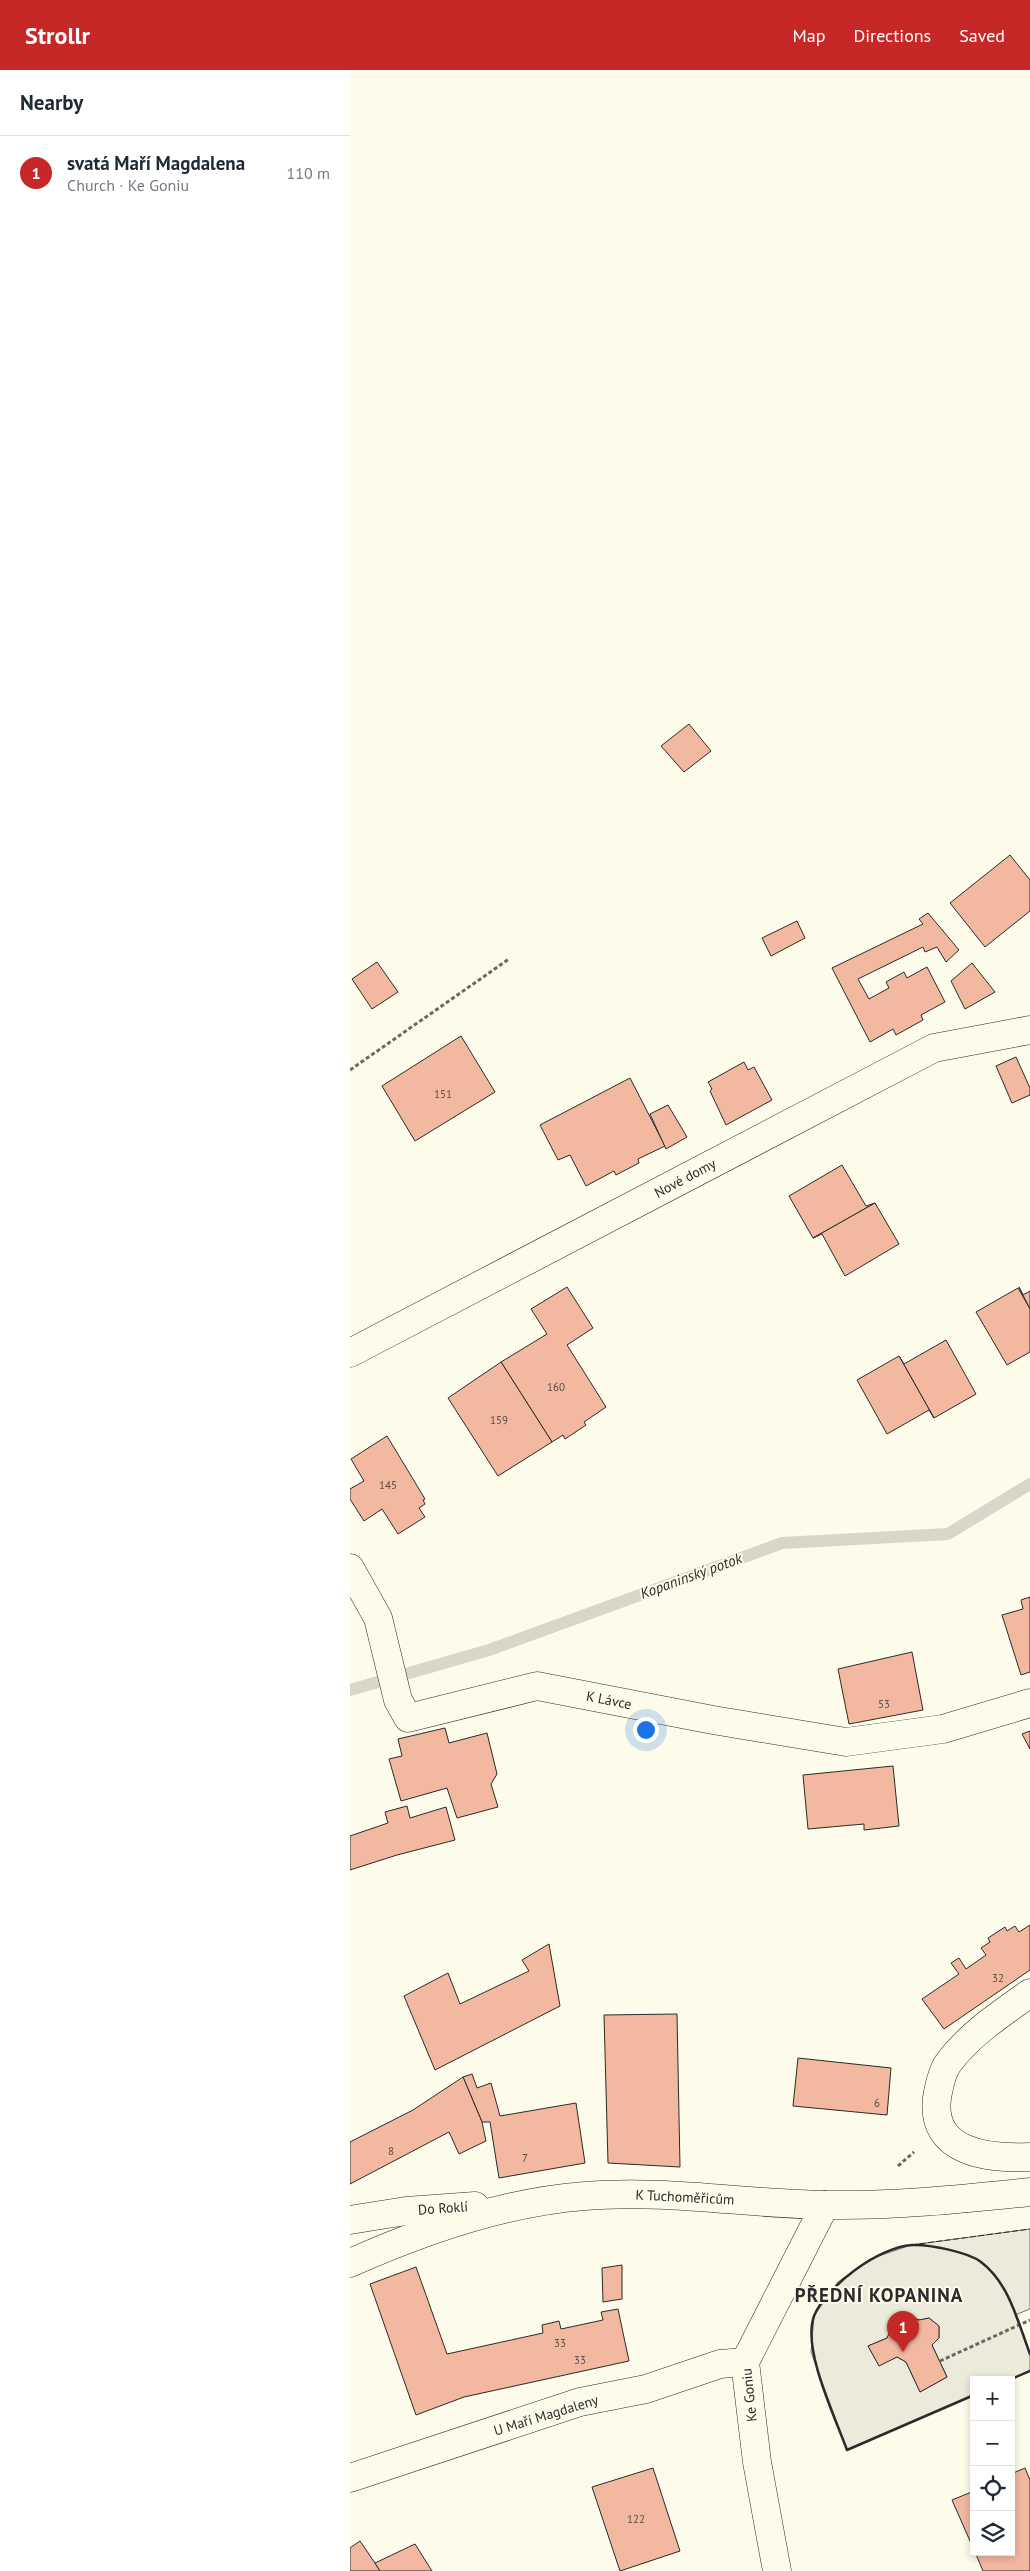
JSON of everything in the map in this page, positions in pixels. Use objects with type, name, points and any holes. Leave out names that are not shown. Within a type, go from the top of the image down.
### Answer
[{"type":"street","name":"Nové domy","points":[[350,1353],[934,1048],[1030,1030]]},
{"type":"street","name":"K Lávce","points":[[350,1568],[378,1618],[398,1700],[408,1718],[537,1686],[713,1720],[846,1742],[943,1729],[1030,1703]]},
{"type":"street","points":[[1030,1993],[970,2038],[947,2064],[939,2086],[937,2103],[938,2119],[942,2131],[952,2142],[967,2150],[1010,2158],[1030,2158]]},
{"type":"street","name":"K Tuchoměřicům","points":[[350,2263],[430,2231],[536,2202],[584,2196],[631,2194],[825,2205],[888,2204],[1030,2192]]},
{"type":"street","name":"Do Roklí","points":[[350,2220],[406,2210],[536,2202]]},
{"type":"street","name":"Ke Goniu","points":[[777,2571],[756,2462],[745,2362],[825,2205]]},
{"type":"street","name":"U Maří Magdaleny","points":[[350,2478],[580,2402],[646,2389],[720,2364],[745,2362]]},
{"type":"path","points":[[350,1070],[509,959]]},
{"type":"path","points":[[888,2204],[887,2178],[903,2160],[942,2131]]},
{"type":"path","points":[[940,2361],[1030,2320]]},
{"type":"shaded area","points":[[1030,2229],[1030,2309],[1015,2315],[1030,2354],[1030,2371],[1015,2377],[970,2376],[970,2397],[847,2450],[811,2352],[814,2316],[838,2282],[870,2259],[911,2245]],"holes":[[[913,2318],[919,2320],[929,2318],[939,2326],[939,2338],[932,2345],[947,2377],[920,2392],[906,2362],[897,2357],[879,2365],[868,2346],[887,2338],[898,2321]]]},
{"type":"building","points":[[689,724],[711,751],[684,772],[661,746]]},
{"type":"building","points":[[1010,855],[1030,880],[1030,911],[985,947],[950,903]]},
{"type":"building","points":[[928,913],[959,950],[946,962],[937,947],[925,952],[923,947],[858,979],[869,999],[889,988],[886,982],[904,972],[907,978],[927,967],[945,1002],[921,1015],[923,1020],[896,1035],[893,1029],[870,1042],[832,968],[923,924],[919,919]]},
{"type":"building","points":[[797,921],[805,938],[771,956],[762,938]]},
{"type":"building","points":[[377,962],[398,992],[372,1009],[352,979]]},
{"type":"building","points":[[972,963],[995,992],[965,1009],[951,981]]},
{"type":"building","points":[[461,1036],[495,1092],[415,1141],[382,1086]]},
{"type":"building","points":[[1016,1057],[1030,1088],[1030,1095],[1012,1103],[996,1066]]},
{"type":"building","points":[[744,1062],[748,1070],[754,1067],[772,1100],[726,1125],[710,1091],[712,1089],[708,1082]]},
{"type":"building","points":[[630,1078],[665,1146],[638,1159],[639,1163],[616,1175],[614,1171],[586,1186],[570,1155],[558,1160],[540,1125]]},
{"type":"building","points":[[668,1105],[687,1137],[666,1149],[650,1114]]},
{"type":"building","points":[[842,1165],[866,1206],[875,1203],[813,1238],[789,1196]]},
{"type":"building","points":[[875,1203],[899,1244],[845,1276],[822,1234],[813,1238]]},
{"type":"building","points":[[567,1287],[593,1328],[567,1345],[606,1407],[584,1422],[586,1425],[565,1439],[563,1435],[552,1442],[501,1362],[547,1334],[531,1309]]},
{"type":"building","points":[[1018,1288],[1030,1309],[1030,1352],[1007,1365],[976,1312]]},
{"type":"building","points":[[1030,1291],[1030,1309],[1023,1295]]},
{"type":"building","points":[[946,1340],[976,1394],[934,1418],[899,1356],[904,1364]]},
{"type":"building","points":[[899,1356],[934,1418],[929,1410],[887,1434],[857,1380]]},
{"type":"building","points":[[501,1362],[552,1442],[498,1476],[448,1398]]},
{"type":"building","points":[[387,1436],[425,1499],[423,1500],[425,1504],[419,1508],[425,1517],[398,1534],[382,1509],[364,1521],[350,1499],[350,1489],[364,1481],[351,1459]]},
{"type":"building","points":[[1030,1597],[1030,1672],[1021,1675],[1002,1615],[1023,1609],[1021,1600]]},
{"type":"building","points":[[912,1652],[923,1710],[849,1724],[838,1669]]},
{"type":"building","points":[[445,1728],[449,1743],[487,1733],[497,1774],[491,1784],[498,1807],[457,1818],[447,1788],[401,1801],[389,1759],[402,1756],[398,1739]]},
{"type":"building","points":[[1030,1731],[1030,1749],[1022,1734]]},
{"type":"building","points":[[893,1766],[899,1826],[864,1830],[864,1824],[808,1829],[803,1775]]},
{"type":"building","points":[[407,1806],[410,1818],[446,1807],[455,1840],[397,1855],[350,1870],[350,1836],[388,1823],[385,1812]]},
{"type":"building","points":[[1030,1925],[1030,1970],[944,2029],[922,1999],[959,1974],[951,1963],[959,1958],[966,1969],[986,1955],[981,1948],[990,1942],[988,1938],[1005,1927],[1007,1931],[1015,1926],[1019,1932]]},
{"type":"building","points":[[549,1944],[560,2006],[435,2070],[404,1996],[448,1973],[460,2004],[529,1971],[522,1960]]},
{"type":"building","points":[[677,2014],[680,2167],[608,2163],[604,2015]]},
{"type":"building","points":[[798,2058],[891,2068],[887,2115],[793,2106]]},
{"type":"building","points":[[472,2074],[477,2088],[491,2083],[500,2116],[576,2103],[585,2163],[499,2178],[490,2122],[482,2122],[463,2077]]},
{"type":"building","points":[[463,2077],[482,2122],[486,2141],[459,2154],[449,2132],[350,2184],[350,2142],[413,2110]]},
{"type":"building","points":[[622,2265],[622,2299],[603,2302],[602,2268]]},
{"type":"building","points":[[416,2267],[447,2354],[543,2333],[542,2325],[559,2321],[561,2329],[603,2320],[601,2312],[618,2309],[629,2361],[464,2397],[416,2415],[370,2284]]},
{"type":"building","points":[[913,2318],[919,2320],[929,2318],[939,2326],[939,2338],[932,2345],[947,2377],[920,2392],[906,2362],[897,2357],[879,2366],[868,2346],[887,2338],[893,2325],[898,2321]]},
{"type":"building","points":[[653,2468],[680,2551],[620,2571],[592,2487]]},
{"type":"building","points":[[1025,2468],[1030,2480],[1030,2571],[983,2571],[977,2556],[1015,2556],[1015,2472]]},
{"type":"building","points":[[970,2493],[970,2541],[952,2500]]},
{"type":"building","points":[[360,2541],[380,2571],[350,2571],[350,2548]]},
{"type":"building","points":[[415,2544],[432,2571],[380,2571],[375,2563]]},
{"type":"waterway","name":"Kopaninský potok","points":[[350,1690],[489,1650],[782,1543],[948,1534],[1030,1484]]},
{"type":"fence","points":[[911,2245],[1030,2229]]},
{"type":"wall","points":[[970,2397],[847,2450],[828,2402],[812,2346],[811,2330],[814,2316],[820,2304],[855,2270],[884,2253],[899,2247],[912,2245],[937,2247],[975,2258],[991,2271],[1012,2304],[1030,2354]]},
{"type":"wall","points":[[1015,2377],[1030,2371]]},
{"type":"place","name":"svatá Maří Magdalena","points":[[903,2352]]},
{"type":"district","name":"PŘEDNÍ KOPANINA","points":[[879,2295]]}]
